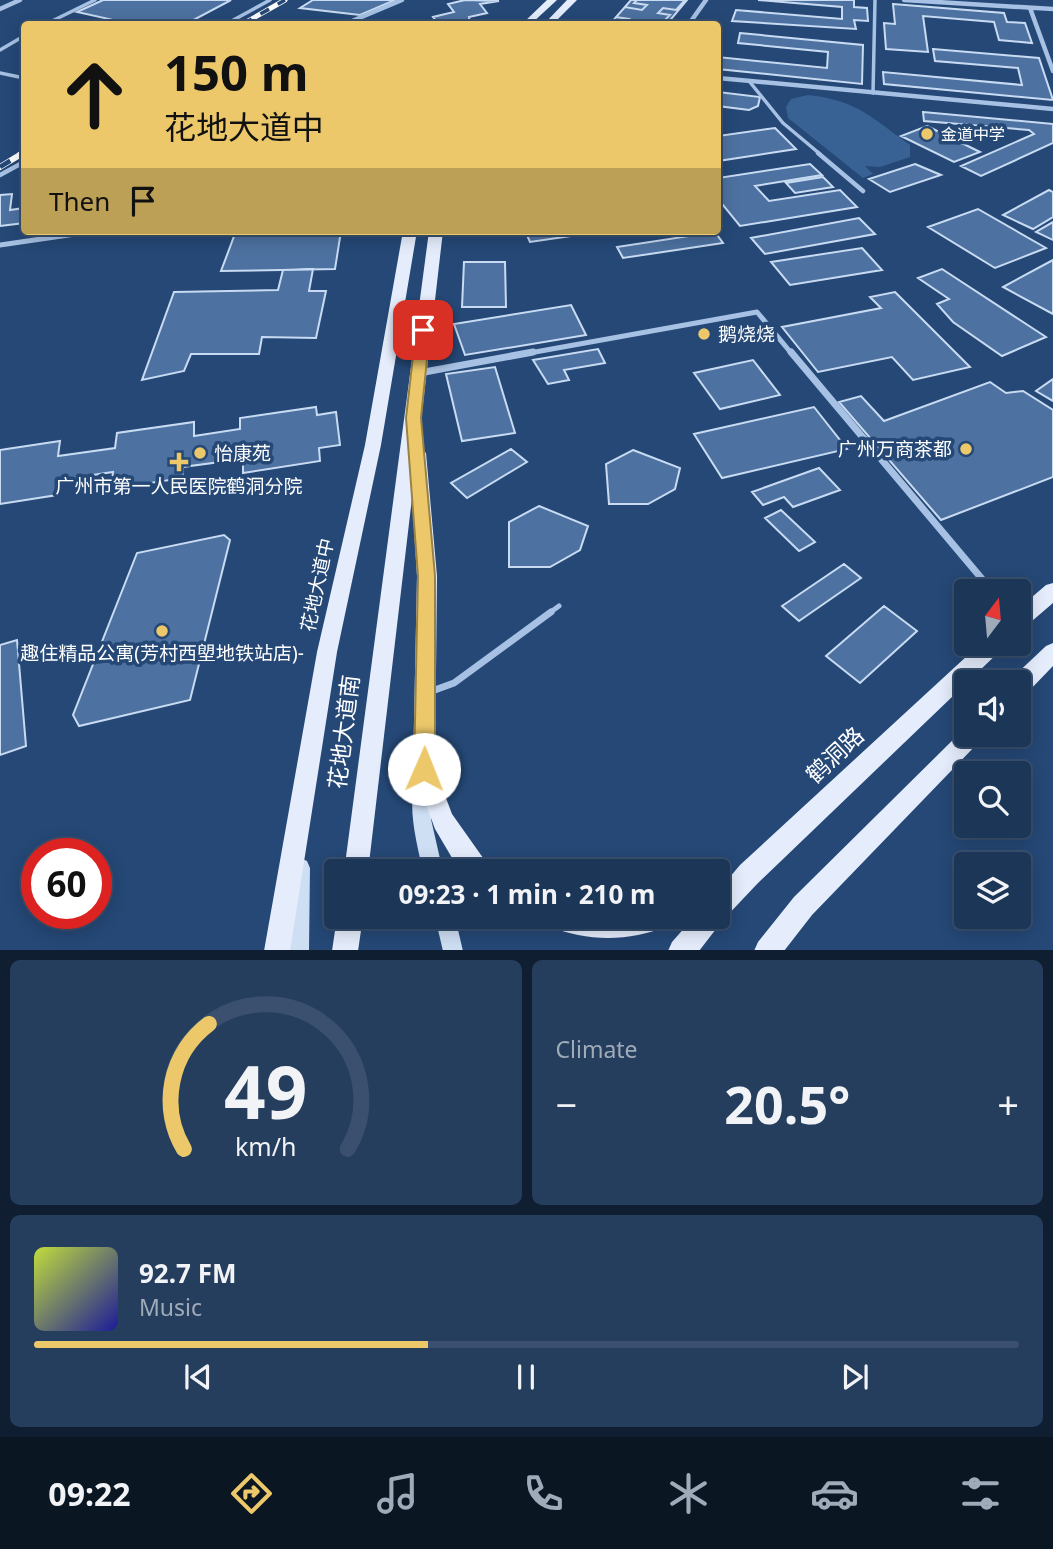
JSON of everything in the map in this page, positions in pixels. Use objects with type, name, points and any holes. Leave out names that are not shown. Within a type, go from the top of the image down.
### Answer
[{"type":"main road","points":[[529,21],[552,0]]},
{"type":"main road","points":[[551,21],[572,0]]},
{"type":"main road","name":"花地大道中","points":[[277,950],[327,652],[373,445],[409,235]]},
{"type":"main road","points":[[435,235],[414,418],[427,576],[424,769],[443,821],[467,859]]},
{"type":"main road","name":"花地大道南","points":[[358,859],[388,600],[414,418]]},
{"type":"main road","points":[[1031,610],[1053,591]]},
{"type":"main road","points":[[1031,674],[1053,653]]},
{"type":"main road","name":"鹤洞路","points":[[730,895],[749,874],[981,656]]},
{"type":"main road","points":[[766,950],[803,906],[959,747]]},
{"type":"main road","points":[[730,884],[749,874]]},
{"type":"main road","points":[[345,950],[348,929]]},
{"type":"main road","points":[[681,950],[700,929]]},
{"type":"street","points":[[0,9],[20,0]]},
{"type":"street","points":[[352,21],[402,0]]},
{"type":"street","points":[[690,21],[706,0]]},
{"type":"street","points":[[904,0],[1053,9]]},
{"type":"street","points":[[1030,8],[1053,71]]},
{"type":"street","points":[[721,78],[1053,110]]},
{"type":"street","points":[[0,245],[69,235]]},
{"type":"street","points":[[418,373],[757,312],[982,579]]},
{"type":"street","points":[[424,769],[422,819],[430,859]]},
{"type":"street","points":[[299,950],[301,807]]},
{"type":"street","points":[[753,950],[803,906]]},
{"type":"street","points":[[779,950],[803,906]]},
{"type":"street","points":[[448,929],[453,950]]},
{"type":"lane","points":[[52,21],[95,0]]},
{"type":"lane","points":[[232,21],[270,0]]},
{"type":"lane","points":[[873,93],[875,0]]},
{"type":"lane","points":[[0,50],[21,38]]},
{"type":"lane","points":[[0,72],[21,77]]},
{"type":"lane","points":[[749,81],[783,123],[863,191]]},
{"type":"lane","points":[[0,175],[21,164]]},
{"type":"lane","points":[[425,693],[454,683],[559,606]]},
{"type":"shaded area","points":[[808,95],[839,101],[863,112],[910,145],[910,157],[880,167],[865,166],[873,174],[863,178],[788,118],[786,107],[791,99]]},
{"type":"building","points":[[103,0],[231,0],[192,21],[105,21],[109,19],[77,12]]},
{"type":"building","points":[[313,0],[395,0],[360,15],[300,8]]},
{"type":"building","points":[[465,0],[499,1],[480,4],[487,13],[469,17],[470,21],[436,21],[433,17],[454,12],[448,4]]},
{"type":"building","points":[[631,0],[687,0],[670,21],[613,21]]},
{"type":"building","points":[[637,0],[685,0],[676,10],[663,8],[658,13],[670,15],[664,21],[627,21],[629,19],[616,17],[625,7],[642,10],[647,5],[634,3]]},
{"type":"building","points":[[758,0],[854,0],[854,7],[867,8],[868,21],[854,20],[856,29],[732,21],[736,10],[842,19],[842,7]]},
{"type":"building","points":[[893,4],[1004,13],[1007,22],[1025,23],[1032,43],[999,40],[994,22],[923,16],[928,52],[886,49],[884,23],[895,24]]},
{"type":"building","points":[[740,33],[863,45],[862,84],[721,69],[721,57],[827,68],[828,52],[738,43]]},
{"type":"building","points":[[933,49],[1039,58],[1053,100],[884,84],[883,72],[1022,85],[1018,68],[935,61]]},
{"type":"building","points":[[721,92],[760,97],[758,106],[749,110],[721,106]]},
{"type":"building","points":[[923,112],[1053,124],[1053,143],[981,176],[961,166],[1034,134],[1029,130],[924,121]]},
{"type":"building","points":[[927,126],[980,152],[954,162],[901,136]]},
{"type":"building","points":[[775,128],[796,149],[721,161],[721,136]]},
{"type":"building","points":[[810,164],[822,175],[755,186],[769,201],[840,190],[857,207],[740,226],[721,203],[721,178]]},
{"type":"building","points":[[915,164],[941,175],[890,192],[869,179]]},
{"type":"building","points":[[823,177],[833,187],[795,193],[786,183]]},
{"type":"building","points":[[1049,190],[1053,192],[1053,217],[1033,229],[1003,215]]},
{"type":"building","points":[[12,194],[10,210],[21,208],[21,223],[0,226],[0,195]]},
{"type":"building","points":[[978,209],[1046,248],[995,268],[928,227]]},
{"type":"building","points":[[859,218],[875,234],[765,254],[751,238]]},
{"type":"building","points":[[1053,222],[1053,240],[1036,232]]},
{"type":"building","points":[[234,235],[340,235],[335,269],[221,271]]},
{"type":"building","points":[[527,235],[578,235],[530,242]]},
{"type":"building","points":[[695,235],[717,235],[723,243],[623,258],[617,247]]},
{"type":"building","points":[[862,248],[882,270],[790,285],[771,262]]},
{"type":"building","points":[[1053,260],[1053,314],[1003,287]]},
{"type":"building","points":[[464,262],[505,262],[506,307],[462,307]]},
{"type":"building","points":[[313,269],[309,291],[326,291],[316,338],[262,337],[259,354],[191,354],[184,371],[142,380],[174,292],[278,290],[283,270]]},
{"type":"building","points":[[942,269],[1046,337],[1002,356],[953,322],[937,304],[949,299],[918,278]]},
{"type":"building","points":[[895,292],[970,367],[913,380],[892,357],[818,372],[782,327],[881,308],[870,297]]},
{"type":"building","points":[[571,305],[586,335],[465,355],[454,324]]},
{"type":"building","points":[[598,349],[605,363],[564,370],[569,380],[548,384],[533,360]]},
{"type":"building","points":[[753,360],[780,395],[720,409],[694,373]]},
{"type":"building","points":[[495,367],[515,433],[462,441],[446,374]]},
{"type":"building","points":[[1053,379],[1053,401],[1036,391]]},
{"type":"building","name":"广州万商茶都","points":[[990,382],[1006,393],[1023,391],[1053,410],[1053,477],[941,520],[839,402],[861,396],[884,421]]},
{"type":"building","name":"怡康苑","points":[[316,407],[317,415],[336,412],[340,445],[319,448],[320,461],[243,473],[243,459],[183,467],[183,478],[111,489],[113,472],[60,480],[57,495],[0,504],[0,450],[60,441],[58,456],[115,448],[117,433],[194,422],[194,436],[240,429],[240,418]]},
{"type":"building","points":[[814,407],[847,449],[722,478],[694,434]]},
{"type":"building","points":[[511,449],[527,462],[467,498],[451,483]]},
{"type":"building","points":[[633,450],[680,468],[675,489],[648,504],[609,504],[606,464]]},
{"type":"building","points":[[819,468],[840,490],[793,507],[784,497],[763,505],[752,492]]},
{"type":"building","points":[[539,506],[588,526],[580,550],[550,567],[509,567],[509,522]]},
{"type":"building","points":[[781,510],[815,542],[799,551],[765,518]]},
{"type":"building","points":[[224,535],[230,540],[190,700],[79,726],[73,715],[137,553]]},
{"type":"building","points":[[844,564],[861,578],[799,621],[782,606]]},
{"type":"building","points":[[884,606],[917,631],[860,683],[826,656]]},
{"type":"building","points":[[17,640],[26,746],[0,755],[0,645]]},
{"type":"railway","points":[[248,21],[285,0]]},
{"type":"railway","points":[[0,167],[21,154]]},
{"type":"place","name":"金道中学","points":[[927,134]]},
{"type":"place","name":"鹅烧烧","points":[[704,334]]},
{"type":"place","name":"广州万商茶都","points":[[966,449]]},
{"type":"place","name":"怡康苑","points":[[200,453]]},
{"type":"place","name":"广州市第一人民医院鹤洞分院","points":[[179,462]]},
{"type":"place","name":"趣住精品公寓(芳村西塱地铁站店)-","points":[[162,631]]},
{"type":"route","points":[[423,330],[414,418],[427,576],[424,769]]}]
